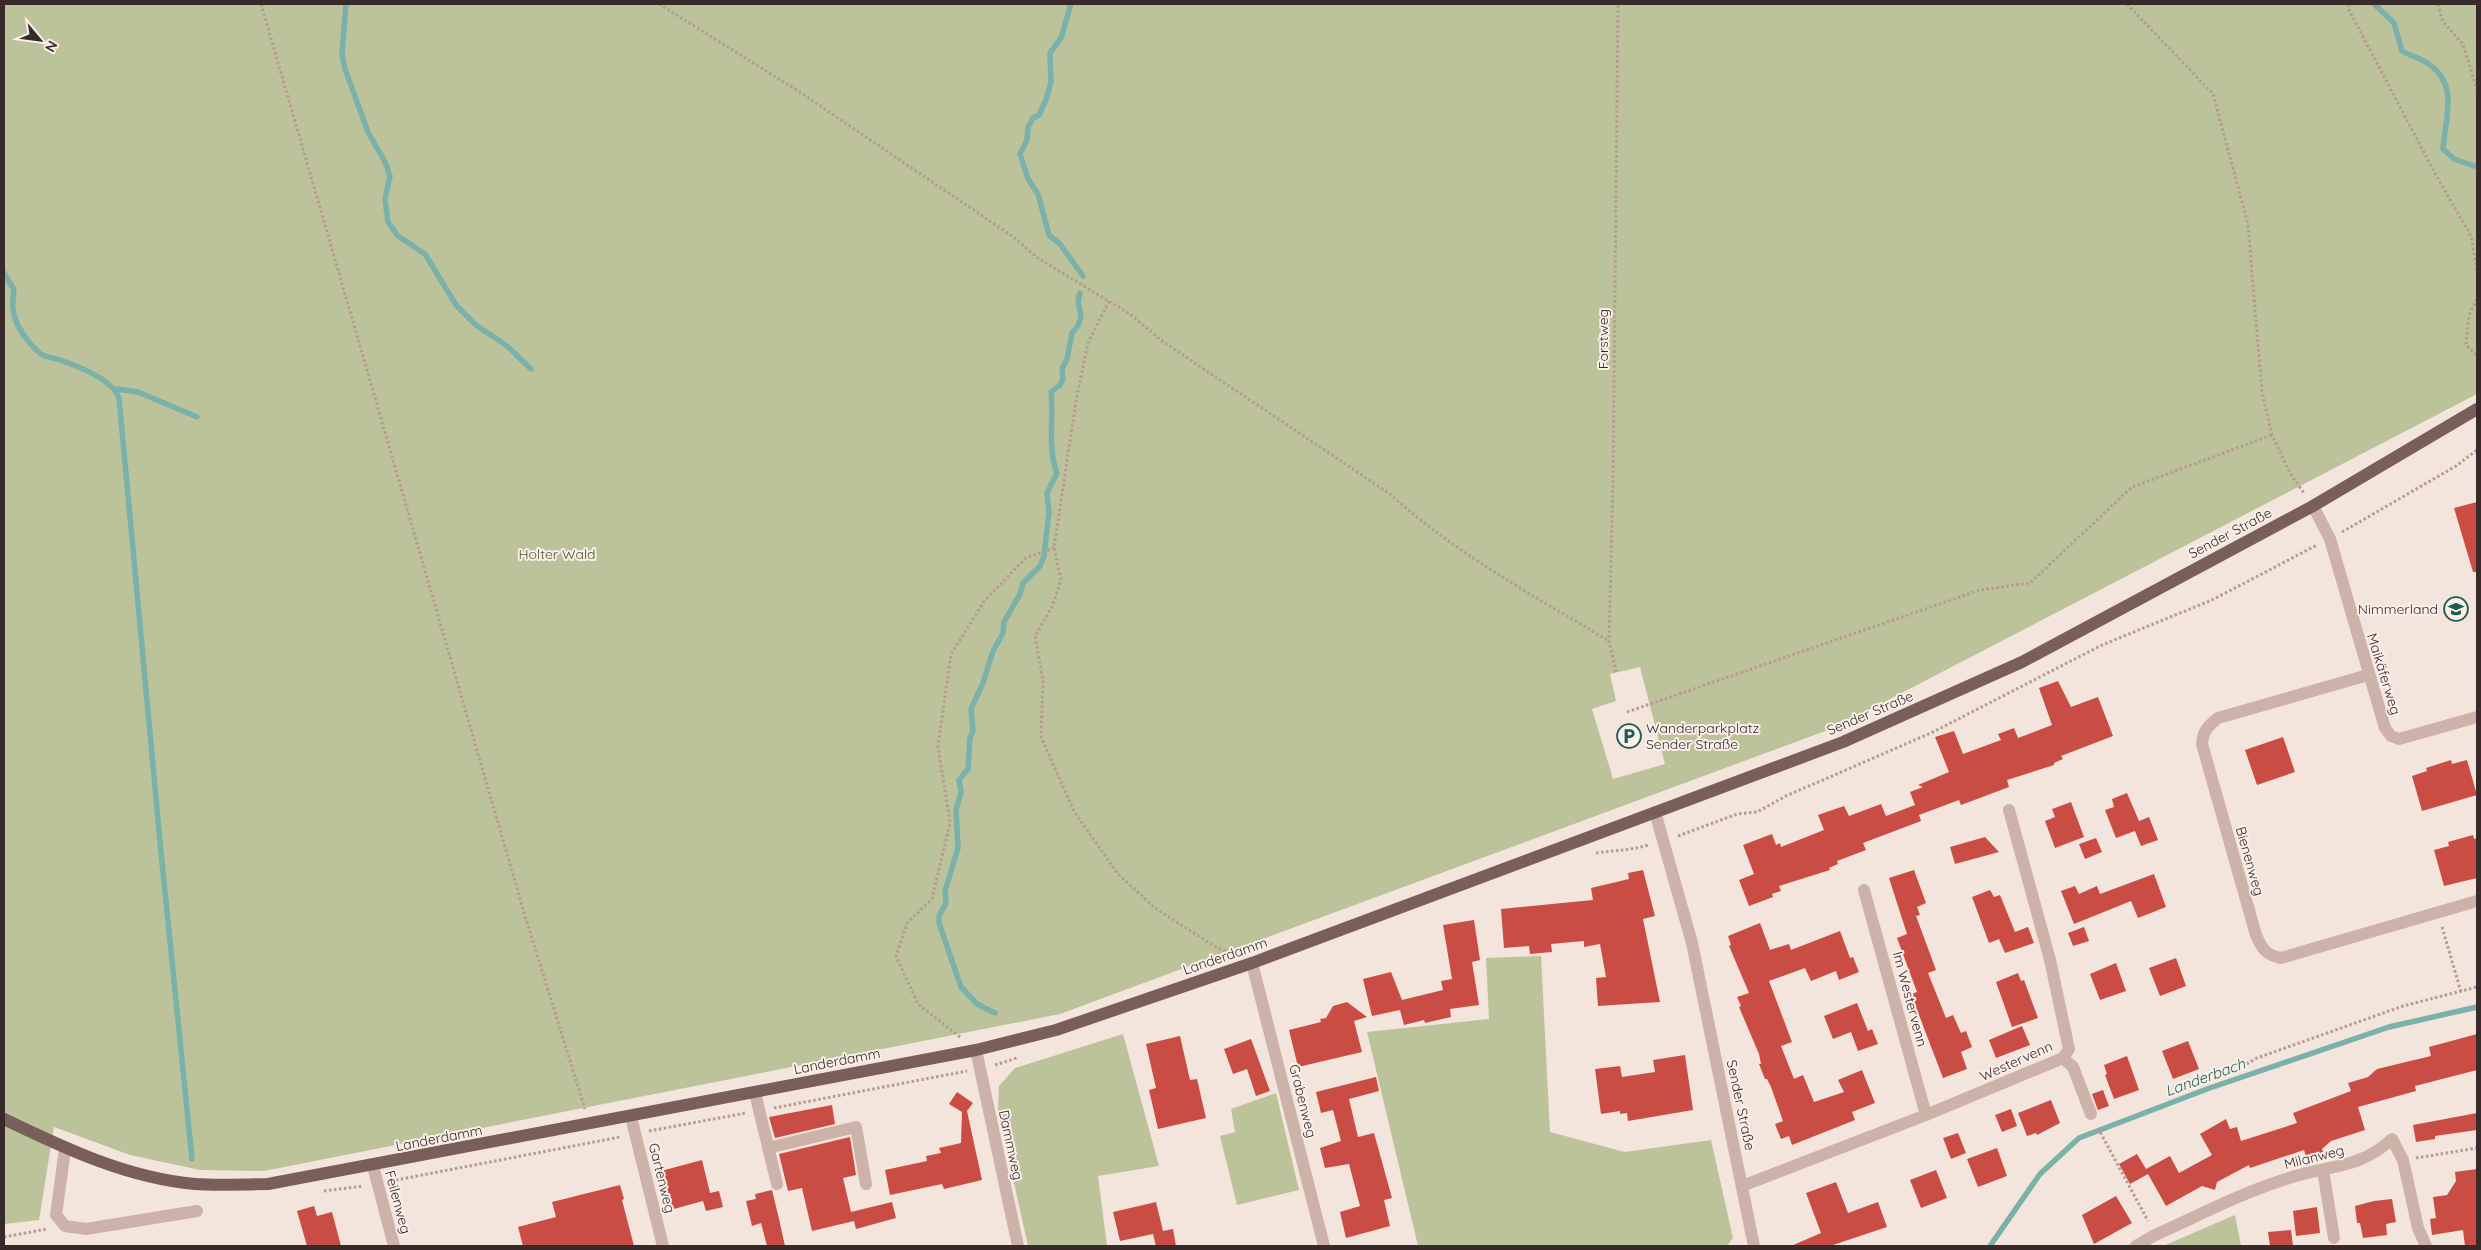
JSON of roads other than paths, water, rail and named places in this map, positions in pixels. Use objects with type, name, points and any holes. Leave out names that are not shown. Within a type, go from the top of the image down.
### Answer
[{"type":"main road","name":"Sender Straße","points":[[1655,812],[1843,742],[2022,662],[2313,506],[2477,409]]},
{"type":"main road","name":"Landerdamm","points":[[4,1119],[65,1149],[127,1171],[195,1184],[268,1184],[373,1166],[976,1050],[1056,1030],[1252,963],[1655,812]]},
{"type":"street","name":"Maikäferweg","points":[[2313,506],[2330,539],[2368,675],[2385,728],[2391,736],[2399,739],[2477,717]]},
{"type":"street","name":"Bienenweg","points":[[2368,675],[2218,718],[2208,726],[2203,736],[2202,744],[2256,935],[2263,950],[2270,956],[2281,958],[2477,901]]},
{"type":"street","name":"Westervenn","points":[[1742,1186],[1926,1115],[2062,1058],[2069,1049],[2050,960],[2009,810]]},
{"type":"street","name":"Sender Straße","points":[[1655,812],[1692,943],[1754,1246]]},
{"type":"street","name":"Im Westervenn","points":[[1864,890],[1926,1115]]},
{"type":"street","name":"Grabenweg","points":[[1252,963],[1324,1246]]},
{"type":"street","name":"Dammweg","points":[[976,1050],[1018,1246]]},
{"type":"street","points":[[2062,1058],[2073,1067],[2091,1114]]},
{"type":"street","points":[[755,1092],[777,1184]]},
{"type":"street","name":"Gartenweg","points":[[631,1116],[663,1246]]},
{"type":"street","points":[[768,1148],[856,1127],[866,1184]]},
{"type":"street","name":"Milanweg","points":[[2136,1246],[2155,1235],[2286,1178],[2363,1160],[2377,1153],[2392,1139],[2403,1160],[2418,1228],[2426,1246]]},
{"type":"street","points":[[65,1149],[56,1215],[65,1226],[86,1229],[197,1211]]},
{"type":"street","name":"Feilenweg","points":[[373,1166],[394,1246]]},
{"type":"street","points":[[2323,1170],[2334,1238]]},
{"type":"waterway","points":[[346,4],[342,54],[345,69],[368,132],[385,162],[390,176],[385,199],[388,222],[398,236],[425,254],[456,305],[476,325],[507,346],[531,369]]},
{"type":"waterway","points":[[1071,4],[1061,38],[1050,53],[1051,82],[1046,100],[1039,115],[1033,118],[1028,127],[1027,140],[1020,154],[1028,179],[1038,194],[1049,235],[1060,244],[1083,276]]},
{"type":"waterway","name":"Landerbach","points":[[2374,4],[2394,23],[2402,51],[2427,63],[2439,73],[2445,83],[2448,104],[2443,149],[2454,159],[2477,167]]},
{"type":"waterway","points":[[4,273],[14,290],[13,308],[17,324],[33,347],[43,355],[95,375],[110,385],[116,391],[119,398],[161,852],[192,1159]]},
{"type":"waterway","points":[[995,1013],[977,1004],[961,987],[939,923],[939,916],[946,903],[945,891],[958,848],[956,810],[961,792],[959,780],[968,769],[970,738],[973,730],[971,709],[983,683],[993,651],[1003,633],[1004,622],[1020,594],[1023,583],[1040,566],[1044,556],[1049,512],[1047,493],[1057,473],[1051,443],[1051,392],[1060,385],[1063,379],[1062,369],[1067,359],[1072,333],[1078,326],[1081,316],[1078,301],[1080,293]]},
{"type":"waterway","points":[[116,389],[138,392],[197,417]]},
{"type":"waterway","name":"Landerbach","points":[[1990,1246],[2040,1174],[2079,1138],[2207,1089],[2389,1027],[2477,1007]]},
{"type":"place","name":"Nimmerland","points":[[2456,609]]},
{"type":"place","name":"Wanderparkplatz Sender Straße","points":[[1629,736]]},
{"type":"park label","name":"Holter Wald","points":[[557,554]]}]
